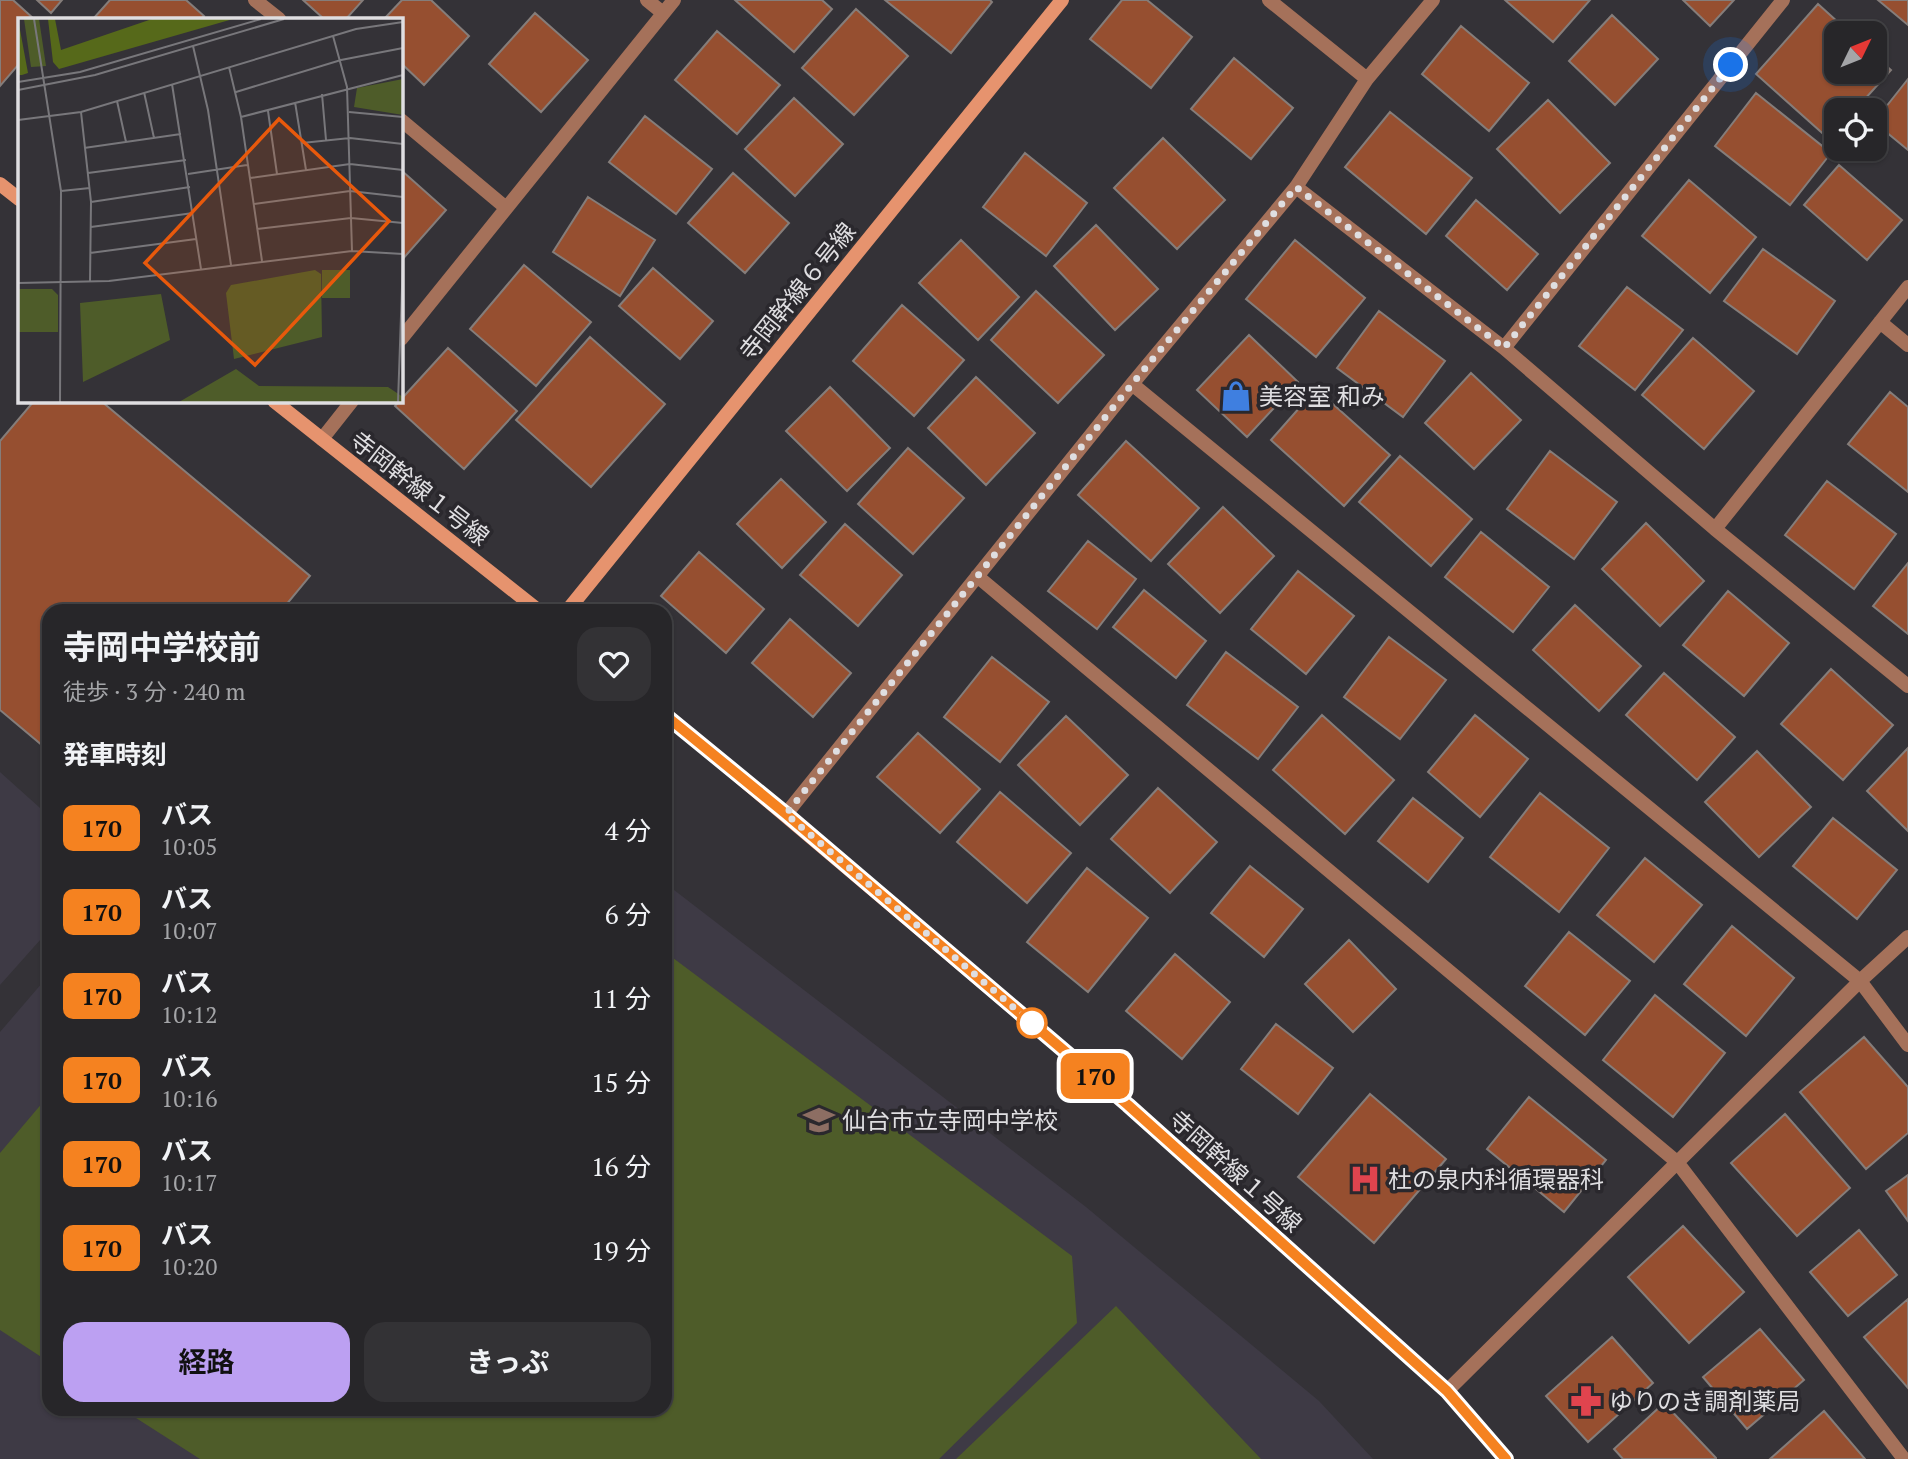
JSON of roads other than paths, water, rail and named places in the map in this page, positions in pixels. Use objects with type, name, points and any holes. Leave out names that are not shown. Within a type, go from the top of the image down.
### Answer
[{"type":"street","points":[[256,0],[278,18]]},
{"type":"street","points":[[647,0],[663,13]]},
{"type":"street","points":[[402,338],[674,0]]},
{"type":"street","name":"寺岡幹線６号線","points":[[573,604],[1062,0]]},
{"type":"street","points":[[1269,0],[1367,79]]},
{"type":"street","points":[[786,814],[1132,384],[1296,187],[1367,79],[1433,0]]},
{"type":"street","points":[[1504,348],[1783,0]]},
{"type":"street","points":[[402,121],[505,207]]},
{"type":"street","points":[[0,184],[18,198]]},
{"type":"street","points":[[1296,187],[1504,348],[1715,529],[1908,686]]},
{"type":"street","points":[[1715,529],[1908,287]]},
{"type":"street","points":[[1880,322],[1908,345]]},
{"type":"street","points":[[1132,384],[1860,982],[1908,1045]]},
{"type":"street","name":"寺岡幹線１号線","points":[[275,402],[530,604]]},
{"type":"street","points":[[322,439],[351,402]]},
{"type":"street","points":[[977,576],[1677,1162],[1904,1459]]},
{"type":"street","name":"寺岡幹線１号線","points":[[672,721],[786,814],[1128,1105],[1447,1391],[1506,1459]]},
{"type":"street","points":[[1447,1391],[1908,937]]},
{"type":"place","name":"美容室 和み","points":[[1236,396]]},
{"type":"place","name":"仙台市立寺岡中学校","points":[[819,1120]]},
{"type":"place","name":"杜の泉内科循環器科","points":[[1365,1179]]},
{"type":"place","name":"ゆりのき調剤薬局","points":[[1586,1401]]}]
